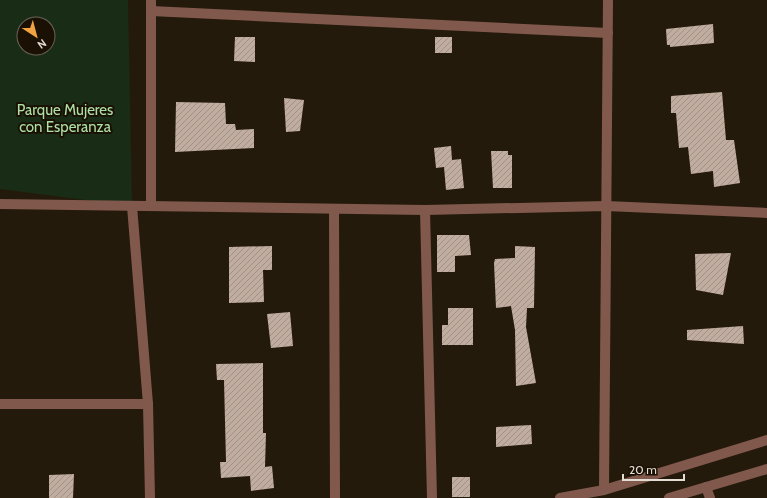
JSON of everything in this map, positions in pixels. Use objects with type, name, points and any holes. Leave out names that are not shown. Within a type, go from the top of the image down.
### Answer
[{"type":"street","points":[[150,206],[151,0]]},
{"type":"street","points":[[604,490],[608,0]]},
{"type":"street","points":[[151,11],[608,32]]},
{"type":"street","points":[[0,204],[425,210],[606,206],[767,213]]},
{"type":"street","points":[[132,206],[148,404],[150,498]]},
{"type":"street","points":[[334,209],[335,498]]},
{"type":"street","points":[[425,210],[432,498]]},
{"type":"street","points":[[0,404],[148,404]]},
{"type":"street","points":[[560,498],[604,490],[767,440]]},
{"type":"street","points":[[669,498],[767,469]]},
{"type":"street","points":[[706,487],[710,498]]},
{"type":"green space","name":"Parque Mujeres con Esperanza","points":[[0,0],[128,0],[132,206],[0,189]]},
{"type":"building","points":[[713,24],[714,43],[670,47],[670,45],[667,45],[666,29]]},
{"type":"building","points":[[235,37],[255,37],[255,62],[234,61]]},
{"type":"building","points":[[435,37],[452,37],[452,53],[435,53]]},
{"type":"building","points":[[722,92],[726,140],[734,140],[740,183],[714,187],[713,171],[691,174],[688,147],[679,148],[676,113],[671,113],[671,96]]},
{"type":"building","points":[[284,98],[304,100],[300,131],[286,132]]},
{"type":"building","points":[[176,102],[225,103],[226,124],[235,124],[236,130],[254,129],[254,148],[175,152]]},
{"type":"building","points":[[451,146],[452,160],[461,159],[464,188],[446,190],[444,167],[436,168],[434,148]]},
{"type":"building","points":[[491,151],[508,151],[508,155],[512,155],[512,188],[493,188]]},
{"type":"building","points":[[437,235],[469,235],[471,255],[455,256],[455,272],[437,272]]},
{"type":"building","points":[[272,246],[272,270],[263,270],[264,302],[229,303],[229,247]]},
{"type":"building","points":[[515,246],[535,247],[534,308],[527,308],[526,327],[536,383],[516,386],[515,330],[511,306],[496,308],[494,263],[495,259],[515,258]]},
{"type":"building","points":[[731,253],[723,295],[696,290],[695,254]]},
{"type":"building","points":[[448,308],[473,308],[473,345],[442,345],[442,325],[448,325]]},
{"type":"building","points":[[290,312],[293,346],[271,348],[267,314]]},
{"type":"building","points":[[743,326],[744,344],[687,340],[687,330]]},
{"type":"building","points":[[263,363],[263,433],[266,433],[265,467],[272,466],[274,488],[251,491],[250,476],[221,478],[220,462],[226,462],[224,380],[217,380],[216,364]]},
{"type":"building","points":[[531,425],[532,444],[496,447],[496,427]]},
{"type":"building","points":[[74,474],[73,498],[49,498],[49,475]]},
{"type":"building","points":[[452,477],[470,477],[470,497],[452,497]]}]
